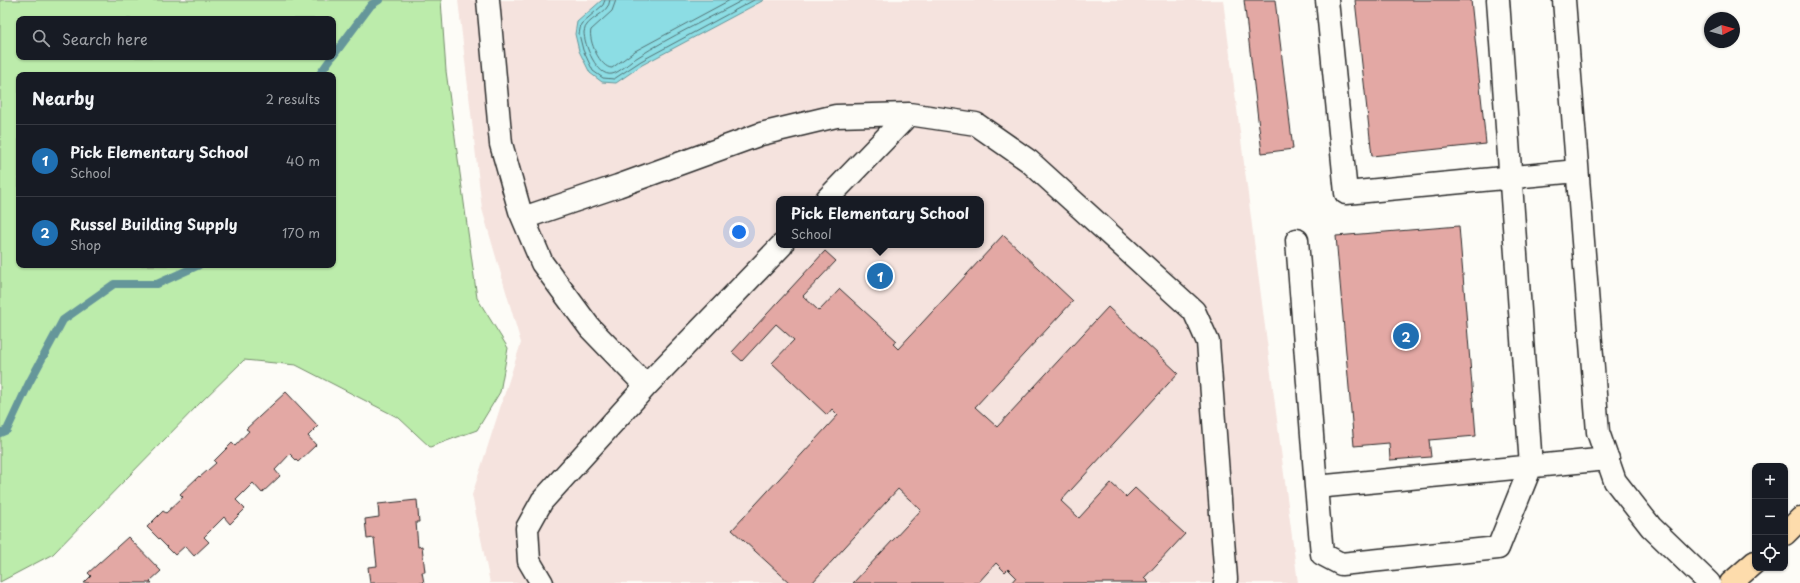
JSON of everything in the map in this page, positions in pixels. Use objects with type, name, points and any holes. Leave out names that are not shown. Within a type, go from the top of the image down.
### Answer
[{"type":"main road","points":[[1788,531],[1800,519]]},
{"type":"main road","points":[[1731,583],[1752,565]]},
{"type":"lane","points":[[488,0],[501,144],[523,218],[542,263],[590,328],[646,386]]},
{"type":"lane","points":[[1328,0],[1346,193],[1577,171]]},
{"type":"lane","points":[[1297,240],[1322,554],[1341,564],[1498,548],[1531,466],[1498,0]]},
{"type":"lane","points":[[1564,0],[1598,432],[1615,481],[1651,527],[1709,583]]},
{"type":"lane","points":[[523,218],[618,186],[761,134],[836,116],[909,114],[976,124],[1030,161],[1194,311],[1208,342],[1226,579],[1225,583]]},
{"type":"lane","points":[[830,196],[909,114]]},
{"type":"lane","points":[[542,583],[529,561],[527,528],[542,501],[646,386],[779,248]]},
{"type":"lane","points":[[1316,487],[1608,459]]},
{"type":"shaded area","points":[[458,0],[1223,0],[1298,583],[490,583],[472,495],[521,343],[482,209]]},
{"type":"green space","points":[[0,0],[441,0],[446,71],[477,298],[508,348],[500,392],[477,430],[430,447],[399,418],[296,365],[244,360],[53,554],[0,582]]},
{"type":"water","points":[[602,0],[764,0],[642,65],[616,83],[602,82],[590,73],[579,51],[575,34],[577,22]]},
{"type":"building","points":[[1244,0],[1275,0],[1293,149],[1262,153]]},
{"type":"building","points":[[1355,0],[1471,0],[1486,144],[1372,156]]},
{"type":"building","points":[[1459,226],[1476,436],[1429,440],[1431,457],[1390,460],[1389,443],[1354,446],[1336,236]]},
{"type":"building","points":[[1003,235],[1073,301],[975,407],[997,427],[1108,307],[1178,373],[1061,501],[1079,518],[1111,483],[1126,497],[1135,488],[1185,534],[1144,578],[1149,583],[1011,583],[1016,577],[1008,569],[1005,572],[996,563],[978,583],[853,583],[921,510],[898,489],[812,583],[790,583],[732,530],[838,415],[832,409],[827,415],[772,363],[794,340],[776,324],[742,361],[732,352],[825,251],[836,261],[803,296],[819,311],[840,289],[897,341],[893,344],[898,349]]},
{"type":"building","points":[[286,392],[318,426],[308,436],[316,445],[298,462],[290,454],[275,470],[280,476],[262,493],[253,483],[236,500],[245,509],[230,524],[224,517],[204,537],[209,542],[194,556],[185,546],[175,555],[147,527],[163,511],[166,513],[183,497],[180,494],[199,476],[200,477],[216,463],[214,461],[232,443],[235,446],[249,431],[246,429]]},
{"type":"building","points":[[417,500],[419,522],[416,522],[418,547],[422,546],[425,572],[422,572],[424,583],[370,583],[368,567],[377,566],[374,538],[367,539],[365,519],[379,517],[378,504]]},
{"type":"building","points":[[128,537],[161,571],[150,581],[152,583],[84,583],[91,576],[88,573]]},
{"type":"waterway","points":[[336,52],[371,5],[379,0]]},
{"type":"waterway","points":[[321,72],[330,60]]},
{"type":"waterway","points":[[0,433],[7,430],[29,383],[63,320],[114,284],[157,284],[192,268]]},
{"type":"place","name":"Pick Elementary School","points":[[880,276]]},
{"type":"place","name":"Russel Building Supply","points":[[1406,336]]}]
